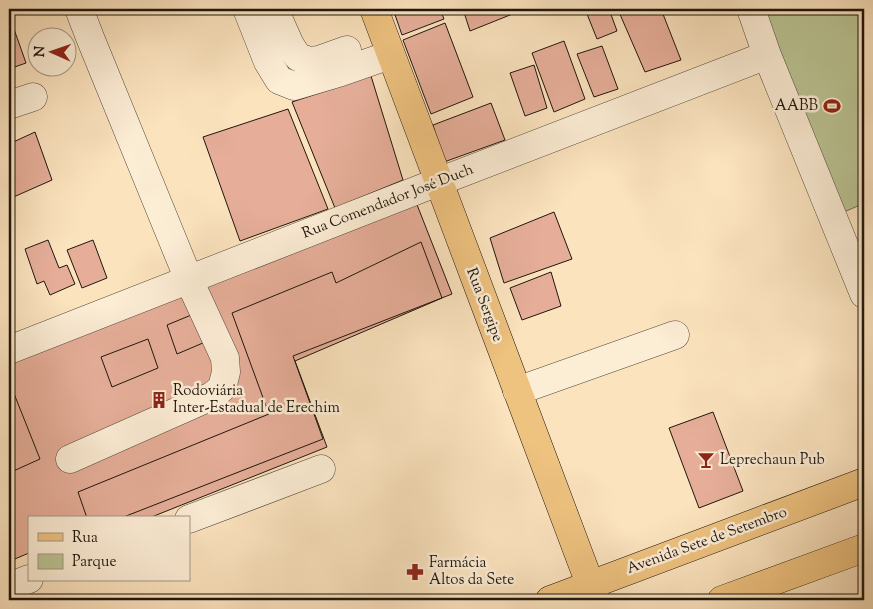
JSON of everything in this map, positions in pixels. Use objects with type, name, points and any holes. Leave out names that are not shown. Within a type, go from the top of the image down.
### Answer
[{"type":"main road","name":"Rua Sergipe","points":[[374,9],[593,593]]},
{"type":"main road","name":"Avenida Sete de Setembro","points":[[550,600],[593,593],[864,482]]},
{"type":"main road","points":[[722,600],[864,548]]},
{"type":"street","points":[[70,459],[212,396],[222,388],[226,372],[225,358],[189,280],[80,9]]},
{"type":"street","points":[[247,9],[268,62],[279,80],[294,86],[341,72],[387,46]]},
{"type":"street","points":[[274,9],[290,45],[298,57],[309,61],[387,46]]},
{"type":"street","points":[[751,9],[864,294]]},
{"type":"street","name":"Rua Comendador José Duch","points":[[9,350],[768,55]]},
{"type":"street","points":[[517,391],[674,335]]},
{"type":"street","points":[[190,519],[321,469]]},
{"type":"street","points":[[9,587],[28,579]]},
{"type":"green space","name":"AABB","points":[[761,9],[864,9],[864,216],[860,205],[844,212]]},
{"type":"building","points":[[393,9],[440,9],[444,19],[402,35]]},
{"type":"building","points":[[463,9],[525,9],[470,31]]},
{"type":"building","points":[[585,9],[609,9],[617,31],[597,39]]},
{"type":"building","points":[[626,9],[661,9],[681,60],[645,72],[619,12]]},
{"type":"building","points":[[9,15],[26,63],[9,69]]},
{"type":"building","points":[[445,23],[473,97],[431,114],[403,40]]},
{"type":"building","points":[[564,41],[585,99],[554,112],[532,53]]},
{"type":"building","points":[[602,46],[618,89],[594,97],[577,54]]},
{"type":"building","points":[[534,65],[547,108],[525,116],[510,73]]},
{"type":"building","points":[[371,76],[403,180],[335,208],[292,102]]},
{"type":"building","points":[[491,103],[505,140],[444,162],[433,125]]},
{"type":"building","points":[[288,109],[328,209],[240,241],[203,137]]},
{"type":"building","points":[[35,132],[52,180],[9,199],[9,144]]},
{"type":"building","name":"Rodoviária Inter-Estadual de Erechim","points":[[414,197],[452,294],[293,356],[323,439],[126,516],[28,516],[28,553],[10,561],[9,357]]},
{"type":"building","points":[[554,212],[572,259],[504,283],[490,238]]},
{"type":"building","points":[[48,240],[59,268],[67,265],[75,284],[50,295],[44,281],[37,284],[25,249]]},
{"type":"building","points":[[93,240],[107,278],[82,288],[67,250]]},
{"type":"building","points":[[421,242],[442,298],[295,361],[327,447],[154,516],[86,516],[78,492],[269,414],[232,313],[332,272],[336,283]]},
{"type":"building","points":[[551,272],[561,306],[522,320],[510,288]]},
{"type":"building","points":[[213,306],[224,334],[177,354],[167,325]]},
{"type":"building","points":[[148,339],[158,368],[112,387],[101,357]]},
{"type":"building","points":[[9,381],[40,459],[9,473]]},
{"type":"building","name":"Leprechaun Pub","points":[[713,412],[743,491],[699,508],[669,428]]},
{"type":"place","name":"AABB","points":[[832,106]]},
{"type":"place","name":"Rodoviária Inter-Estadual de Erechim","points":[[159,400]]},
{"type":"place","name":"Leprechaun Pub","points":[[706,460]]},
{"type":"place","name":"Farmácia Altos da Sete","points":[[415,572]]}]
